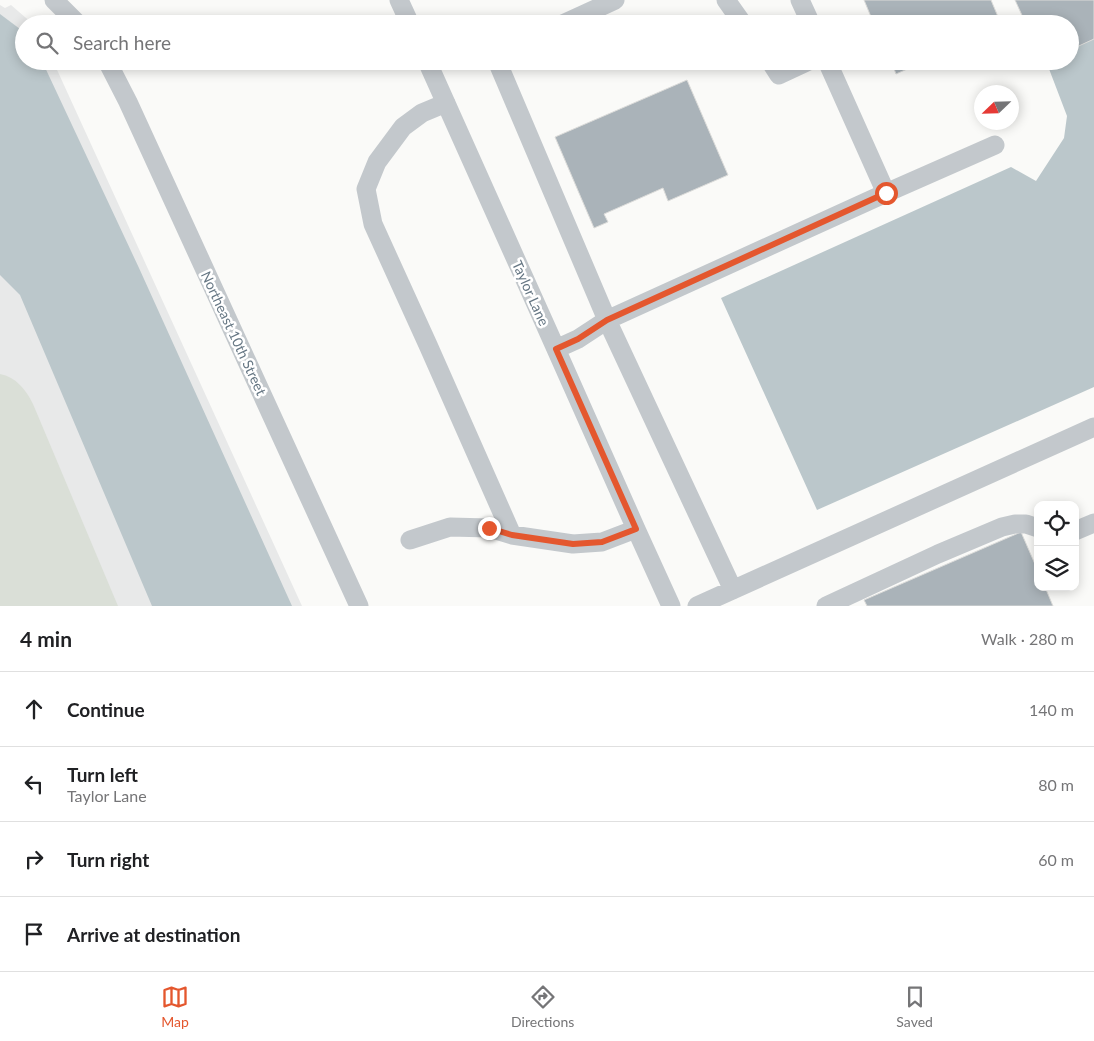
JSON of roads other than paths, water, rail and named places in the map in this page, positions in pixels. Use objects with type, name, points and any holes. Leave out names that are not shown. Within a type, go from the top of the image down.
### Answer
[{"type":"street","points":[[54,0],[69,15]]},
{"type":"street","points":[[399,0],[406,15]]},
{"type":"street","points":[[582,15],[615,0]]},
{"type":"street","points":[[726,0],[737,15]]},
{"type":"street","points":[[800,0],[807,15]]},
{"type":"street","name":"Northeast 10th Street","points":[[111,70],[128,102],[359,606]]},
{"type":"street","name":"Taylor Lane","points":[[431,70],[671,606]]},
{"type":"street","points":[[501,70],[607,320],[733,590]]},
{"type":"street","points":[[776,70],[779,75],[790,70]]},
{"type":"street","points":[[831,70],[886,193]]},
{"type":"street","points":[[446,104],[422,114],[403,127],[377,162],[366,189],[372,224],[512,535]]},
{"type":"street","points":[[556,349],[578,339],[607,320],[994,145]]},
{"type":"street","points":[[697,606],[1094,427]]},
{"type":"street","points":[[1079,529],[1094,523]]},
{"type":"street","points":[[826,606],[938,554],[1002,527],[1015,524],[1026,524],[1034,527]]},
{"type":"street","points":[[410,540],[450,527],[489,528],[512,535],[573,544],[602,542],[636,529]]}]
